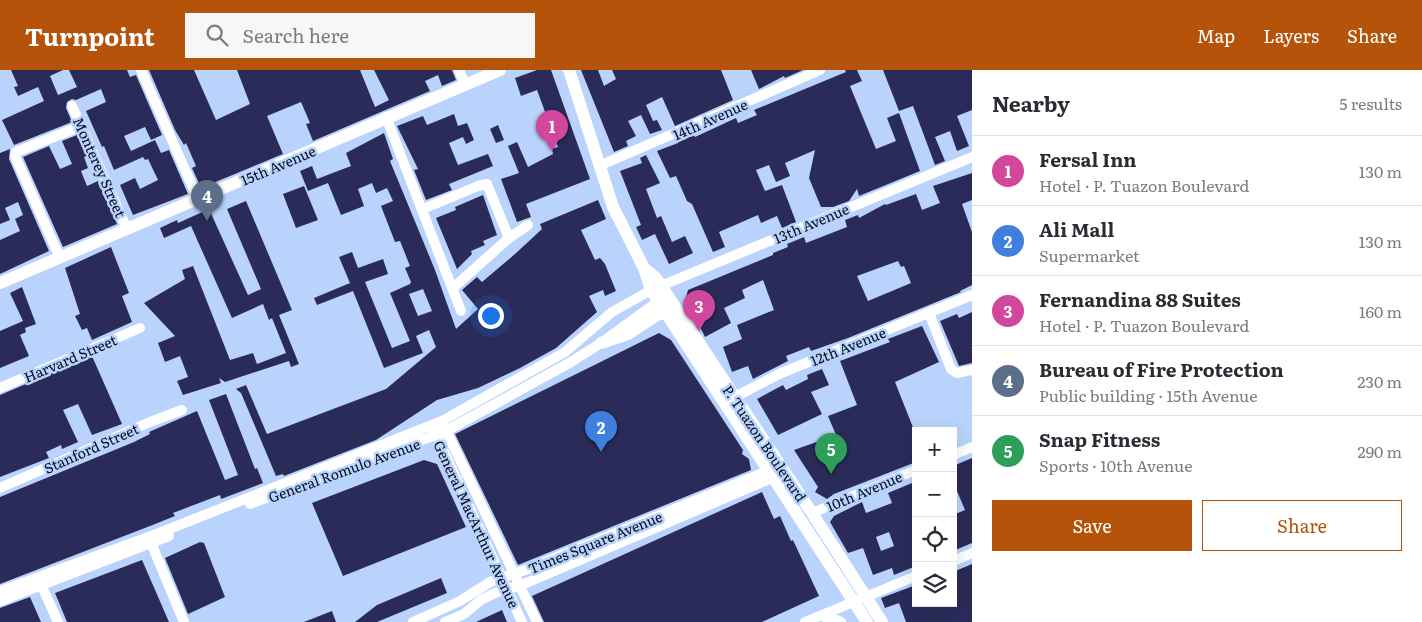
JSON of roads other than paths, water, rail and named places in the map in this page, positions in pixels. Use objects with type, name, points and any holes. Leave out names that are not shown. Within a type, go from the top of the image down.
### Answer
[{"type":"main road","name":"15th Avenue","points":[[0,283],[500,70]]},
{"type":"main road","name":"P. Tuazon Boulevard","points":[[569,70],[613,206],[644,268],[858,599],[882,622]]},
{"type":"main road","name":"P. Tuazon Boulevard","points":[[659,293],[667,312],[730,399]]},
{"type":"main road","points":[[601,343],[628,334],[657,315],[667,312]]},
{"type":"main road","name":"P. Tuazon Boulevard","points":[[777,471],[812,513],[858,599],[867,622]]},
{"type":"street","points":[[141,70],[198,199]]},
{"type":"street","points":[[459,70],[465,84]]},
{"type":"street","name":"14th Avenue","points":[[599,166],[820,70]]},
{"type":"street","name":"Monterey Street","points":[[72,106],[127,229]]},
{"type":"street","points":[[386,117],[461,310]]},
{"type":"street","points":[[60,258],[15,156],[16,152],[81,126]]},
{"type":"street","name":"13th Avenue","points":[[659,293],[972,156]]},
{"type":"street","points":[[423,210],[478,186],[488,184],[509,238]]},
{"type":"street","points":[[452,288],[509,238],[528,225]]},
{"type":"street","name":"General Romulo Avenue","points":[[444,426],[565,352],[612,312],[659,293]]},
{"type":"street","name":"General Romulo Avenue","points":[[0,601],[40,582],[434,431],[526,388],[601,343],[620,330],[659,293]]},
{"type":"street","name":"12th Avenue","points":[[730,399],[779,374],[972,296]]},
{"type":"street","points":[[612,312],[619,317],[620,330]]},
{"type":"street","points":[[929,313],[950,369],[957,373],[972,370]]},
{"type":"street","name":"Harvard Street","points":[[0,388],[140,328]]},
{"type":"street","name":"Stanford Street","points":[[0,488],[150,422],[182,410]]},
{"type":"street","name":"General MacArthur Avenue","points":[[444,426],[536,622]]},
{"type":"street","name":"General MacArthur Avenue","points":[[434,431],[503,577],[522,622]]},
{"type":"street","points":[[957,453],[972,447]]},
{"type":"street","name":"Times Square Avenue","points":[[413,622],[460,601],[480,587],[503,577],[777,471]]},
{"type":"street","name":"Times Square Avenue","points":[[445,622],[464,614],[481,600],[520,585],[777,471]]},
{"type":"street","name":"10th Avenue","points":[[812,513],[912,472]]},
{"type":"street","points":[[146,541],[176,622]]},
{"type":"street","points":[[146,541],[184,622]]},
{"type":"street","points":[[957,559],[972,553]]},
{"type":"street","points":[[805,622],[912,578]]},
{"type":"street","points":[[40,582],[58,622]]},
{"type":"street","name":"General Romulo Avenue","points":[[0,591],[40,582]]},
{"type":"street","points":[[827,622],[837,620],[841,622]]},
{"type":"place","name":"Fersal Inn","points":[[552,151]]},
{"type":"place","name":"Bureau of Fire Protection","points":[[207,221]]},
{"type":"place","name":"Fernandina 88 Suites","points":[[699,331]]},
{"type":"place","name":"Ali Mall","points":[[601,452]]},
{"type":"place","name":"Snap Fitness","points":[[831,474]]}]
